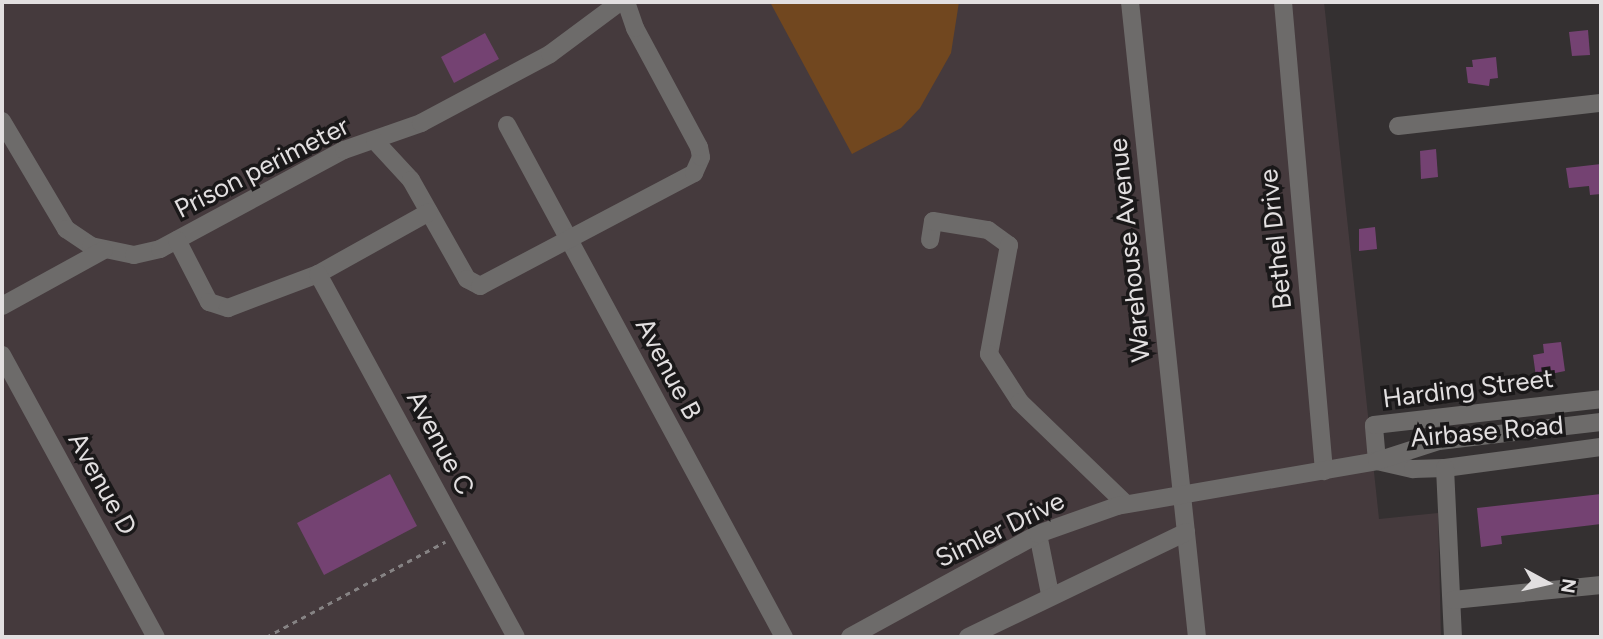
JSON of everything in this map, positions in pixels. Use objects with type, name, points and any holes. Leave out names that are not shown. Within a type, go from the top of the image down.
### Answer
[{"type":"street","name":"Prison perimeter","points":[[2,121],[66,229],[104,250],[134,255],[177,240],[345,150],[421,123],[550,54],[620,2]]},
{"type":"street","points":[[375,141],[411,180],[467,279],[480,286],[694,173],[701,157],[635,28],[626,2]]},
{"type":"street","name":"Warehouse Avenue","points":[[1130,2],[1197,637]]},
{"type":"street","name":"Bethel Drive","points":[[1283,2],[1324,471]]},
{"type":"street","points":[[1398,126],[1601,103]]},
{"type":"street","name":"Avenue B","points":[[507,125],[784,637]]},
{"type":"street","points":[[177,240],[209,302],[216,307],[241,305],[318,274],[429,212]]},
{"type":"street","points":[[930,240],[933,221],[988,230],[1009,245],[989,354],[1020,402],[1126,504]]},
{"type":"street","points":[[2,306],[104,250]]},
{"type":"street","name":"Avenue C","points":[[318,274],[516,637]]},
{"type":"street","name":"Avenue D","points":[[2,355],[156,637]]},
{"type":"street","name":"Harding Street","points":[[1377,461],[1374,425],[1601,399]]},
{"type":"street","name":"Airbase Road","points":[[1181,492],[1377,461],[1439,441],[1601,422]]},
{"type":"street","name":"Airbase Road","points":[[1377,461],[1413,469],[1445,468],[1601,447]]},
{"type":"street","points":[[1445,468],[1453,637]]},
{"type":"street","name":"Simler Drive","points":[[858,635],[1038,534],[1126,504],[1181,492]]},
{"type":"street","points":[[968,637],[1050,594],[1186,532]]},
{"type":"street","points":[[1038,534],[1050,594]]},
{"type":"street","points":[[1453,600],[1601,585]]},
{"type":"path","points":[[265,637],[459,534]]},
{"type":"shaded area","points":[[2,2],[1324,2],[1379,519],[1438,513],[1441,637],[2,637]]},
{"type":"shaded area","points":[[770,2],[959,2],[951,53],[920,108],[901,128],[852,154]]},
{"type":"building","points":[[1588,30],[1590,55],[1572,56],[1569,32]]},
{"type":"building","points":[[485,33],[499,59],[454,83],[441,57]]},
{"type":"building","points":[[1496,57],[1498,78],[1490,79],[1489,86],[1468,83],[1466,67],[1473,67],[1472,60]]},
{"type":"building","points":[[1436,149],[1438,177],[1421,179],[1420,151]]},
{"type":"building","points":[[1601,164],[1601,194],[1590,195],[1589,186],[1569,188],[1566,168]]},
{"type":"building","points":[[1375,227],[1377,249],[1359,251],[1359,229]]},
{"type":"building","points":[[1561,342],[1565,371],[1536,377],[1533,355],[1544,353],[1543,344]]},
{"type":"building","points":[[390,474],[417,526],[324,575],[297,523]]},
{"type":"building","points":[[1601,494],[1601,524],[1501,536],[1502,544],[1481,547],[1477,508]]}]
